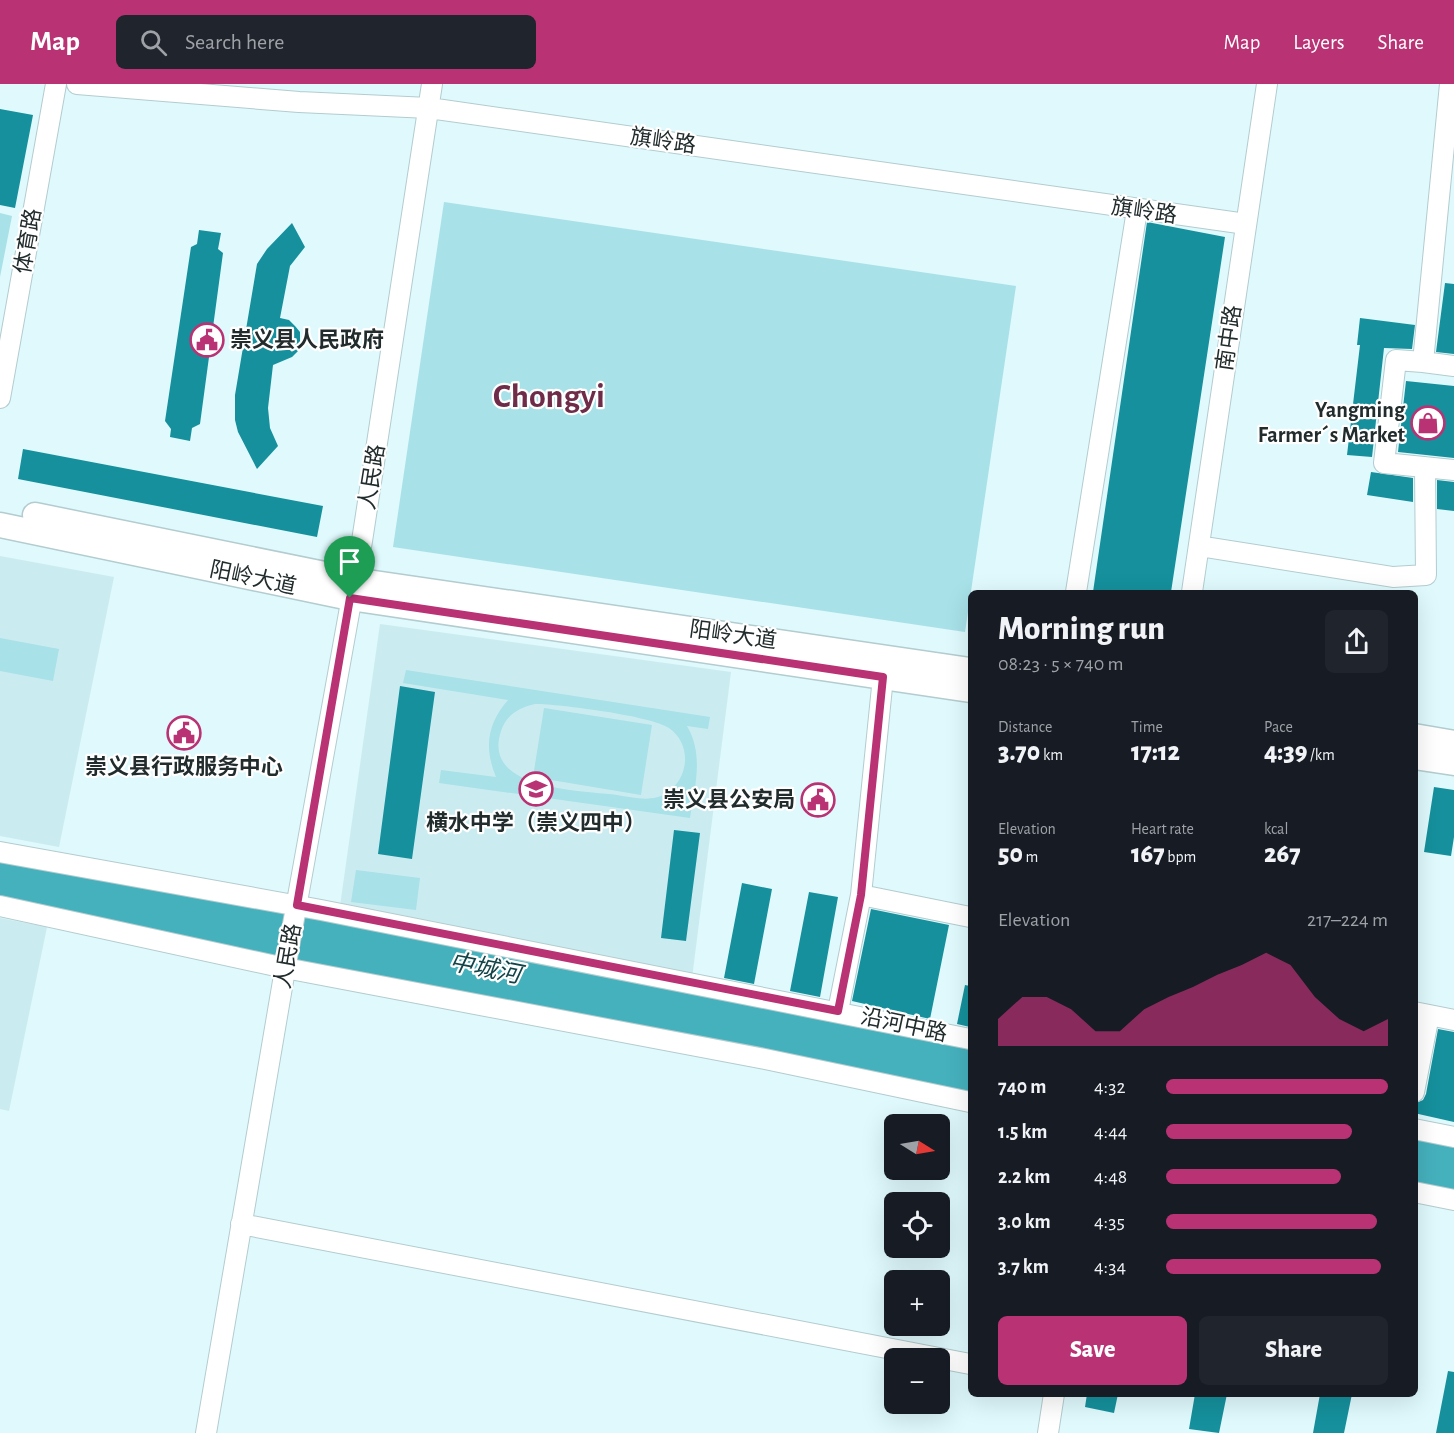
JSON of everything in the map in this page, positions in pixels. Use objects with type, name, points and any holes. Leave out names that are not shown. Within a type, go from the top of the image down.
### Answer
[{"type":"main road","name":"阳岭大道","points":[[0,508],[352,589],[968,670]]},
{"type":"main road","name":"阳岭大道","points":[[0,525],[352,589],[968,690]]},
{"type":"main road","points":[[1418,737],[1454,742]]},
{"type":"main road","points":[[1418,758],[1454,763]]},
{"type":"street","name":"体育路","points":[[0,398],[56,84]]},
{"type":"street","name":"旗岭路","points":[[77,84],[299,102],[429,108],[1246,224]]},
{"type":"street","name":"人民路","points":[[206,1433],[352,589],[432,84]]},
{"type":"street","name":"南中路","points":[[1192,590],[1267,84]]},
{"type":"street","points":[[1423,362],[1450,84]]},
{"type":"street","points":[[1076,590],[1137,210]]},
{"type":"street","points":[[1454,366],[1396,360],[1384,463],[1454,470]]},
{"type":"street","points":[[1199,546],[1393,577],[1426,575],[1425,467]]},
{"type":"street","points":[[838,1011],[861,895],[883,677]]},
{"type":"street","name":"沿河中路","points":[[0,852],[295,911],[838,1011],[968,1038]]},
{"type":"street","points":[[861,895],[968,917]]},
{"type":"street","points":[[0,906],[286,960],[968,1102]]},
{"type":"street","points":[[1418,1053],[1422,1014],[1454,1020]]},
{"type":"street","points":[[1418,1130],[1454,1137]]},
{"type":"street","points":[[1418,1193],[1454,1200]]},
{"type":"street","points":[[241,1224],[968,1364]]},
{"type":"street","points":[[1048,1433],[1054,1397]]},
{"type":"shaded area","points":[[444,202],[1016,286],[971,590],[968,590],[965,632],[393,547]]},
{"type":"shaded area","points":[[0,213],[12,216],[0,277]]},
{"type":"shaded area","points":[[0,556],[114,577],[59,847],[0,836]]},
{"type":"shaded area","name":"横水中学（崇义四中）","points":[[380,624],[731,672],[692,978],[340,906]]},
{"type":"shaded area","points":[[0,638],[59,649],[53,681],[0,671]]},
{"type":"shaded area","points":[[406,670],[710,717],[708,729],[687,726],[697,759],[690,818],[439,783],[441,770],[496,777],[490,756],[490,737],[496,718],[508,700],[403,683]],"holes":[[[535,704],[625,715],[669,728],[677,736],[685,755],[682,776],[668,792],[648,799],[560,788],[538,784],[520,776],[506,766],[499,751],[503,725],[510,716],[524,707]]]},
{"type":"shaded area","points":[[544,708],[652,725],[641,795],[533,777]]},
{"type":"shaded area","points":[[356,870],[420,878],[416,910],[351,902]]},
{"type":"shaded area","points":[[0,918],[47,927],[9,1111],[0,1109]]},
{"type":"building","points":[[0,109],[33,115],[15,208],[0,205]]},
{"type":"building","points":[[1147,222],[1225,237],[1171,590],[1093,590]]},
{"type":"building","points":[[292,223],[305,247],[290,266],[280,318],[289,320],[300,332],[300,342],[298,351],[292,357],[273,365],[268,408],[270,428],[278,446],[257,469],[238,432],[235,420],[235,395],[257,264],[267,249]]},
{"type":"building","points":[[199,230],[221,233],[218,249],[223,253],[200,424],[192,428],[190,441],[170,437],[171,429],[165,421],[191,247],[197,244]]},
{"type":"building","points":[[1445,283],[1454,284],[1454,354],[1436,352]]},
{"type":"building","points":[[1360,318],[1415,325],[1412,349],[1384,348],[1372,457],[1347,455],[1360,345],[1357,345]]},
{"type":"building","name":"Yangming Farmer´s Market","points":[[1406,381],[1454,386],[1454,458],[1398,452]]},
{"type":"building","points":[[23,449],[323,506],[317,537],[18,479]]},
{"type":"building","points":[[1371,472],[1413,478],[1413,502],[1367,495]]},
{"type":"building","points":[[1437,480],[1454,482],[1454,511],[1437,509]]},
{"type":"building","points":[[400,686],[435,692],[412,859],[378,854]]},
{"type":"building","points":[[1434,787],[1454,790],[1454,837],[1451,856],[1424,852]]},
{"type":"building","points":[[674,830],[700,833],[686,941],[661,938]]},
{"type":"building","points":[[742,883],[772,889],[754,984],[724,978]]},
{"type":"building","points":[[809,892],[838,897],[820,997],[790,991]]},
{"type":"building","points":[[871,909],[949,925],[930,1019],[852,1001]]},
{"type":"building","points":[[965,985],[968,986],[968,1027],[957,1024]]},
{"type":"building","points":[[1438,1029],[1454,1032],[1454,1122],[1418,1114],[1418,1102],[1423,1100]]},
{"type":"building","points":[[1448,1371],[1454,1372],[1454,1433],[1436,1433]]},
{"type":"building","points":[[1087,1397],[1117,1397],[1114,1413],[1085,1407]]},
{"type":"building","points":[[1194,1397],[1226,1397],[1219,1433],[1189,1429]]},
{"type":"building","points":[[1319,1397],[1351,1397],[1344,1433],[1313,1433]]},
{"type":"waterway","name":"中城河","points":[[0,863],[968,1057]]},
{"type":"waterway","name":"中城河","points":[[0,887],[968,1080]]},
{"type":"waterway","points":[[1418,1147],[1454,1154]]},
{"type":"waterway","points":[[1418,1170],[1454,1177]]},
{"type":"place","name":"崇义县人民政府","points":[[207,340]]},
{"type":"place","name":"Yangming Farmer´s Market","points":[[1428,423]]},
{"type":"place","name":"崇义县行政服务中心","points":[[184,733]]},
{"type":"place","name":"横水中学（崇义四中）","points":[[536,789]]},
{"type":"place","name":"崇义县公安局","points":[[818,800]]},
{"type":"district","name":"Chongyi","points":[[549,397]]},
{"type":"route","points":[[350,598],[883,677],[861,895],[838,1011],[297,905],[350,598]]}]
